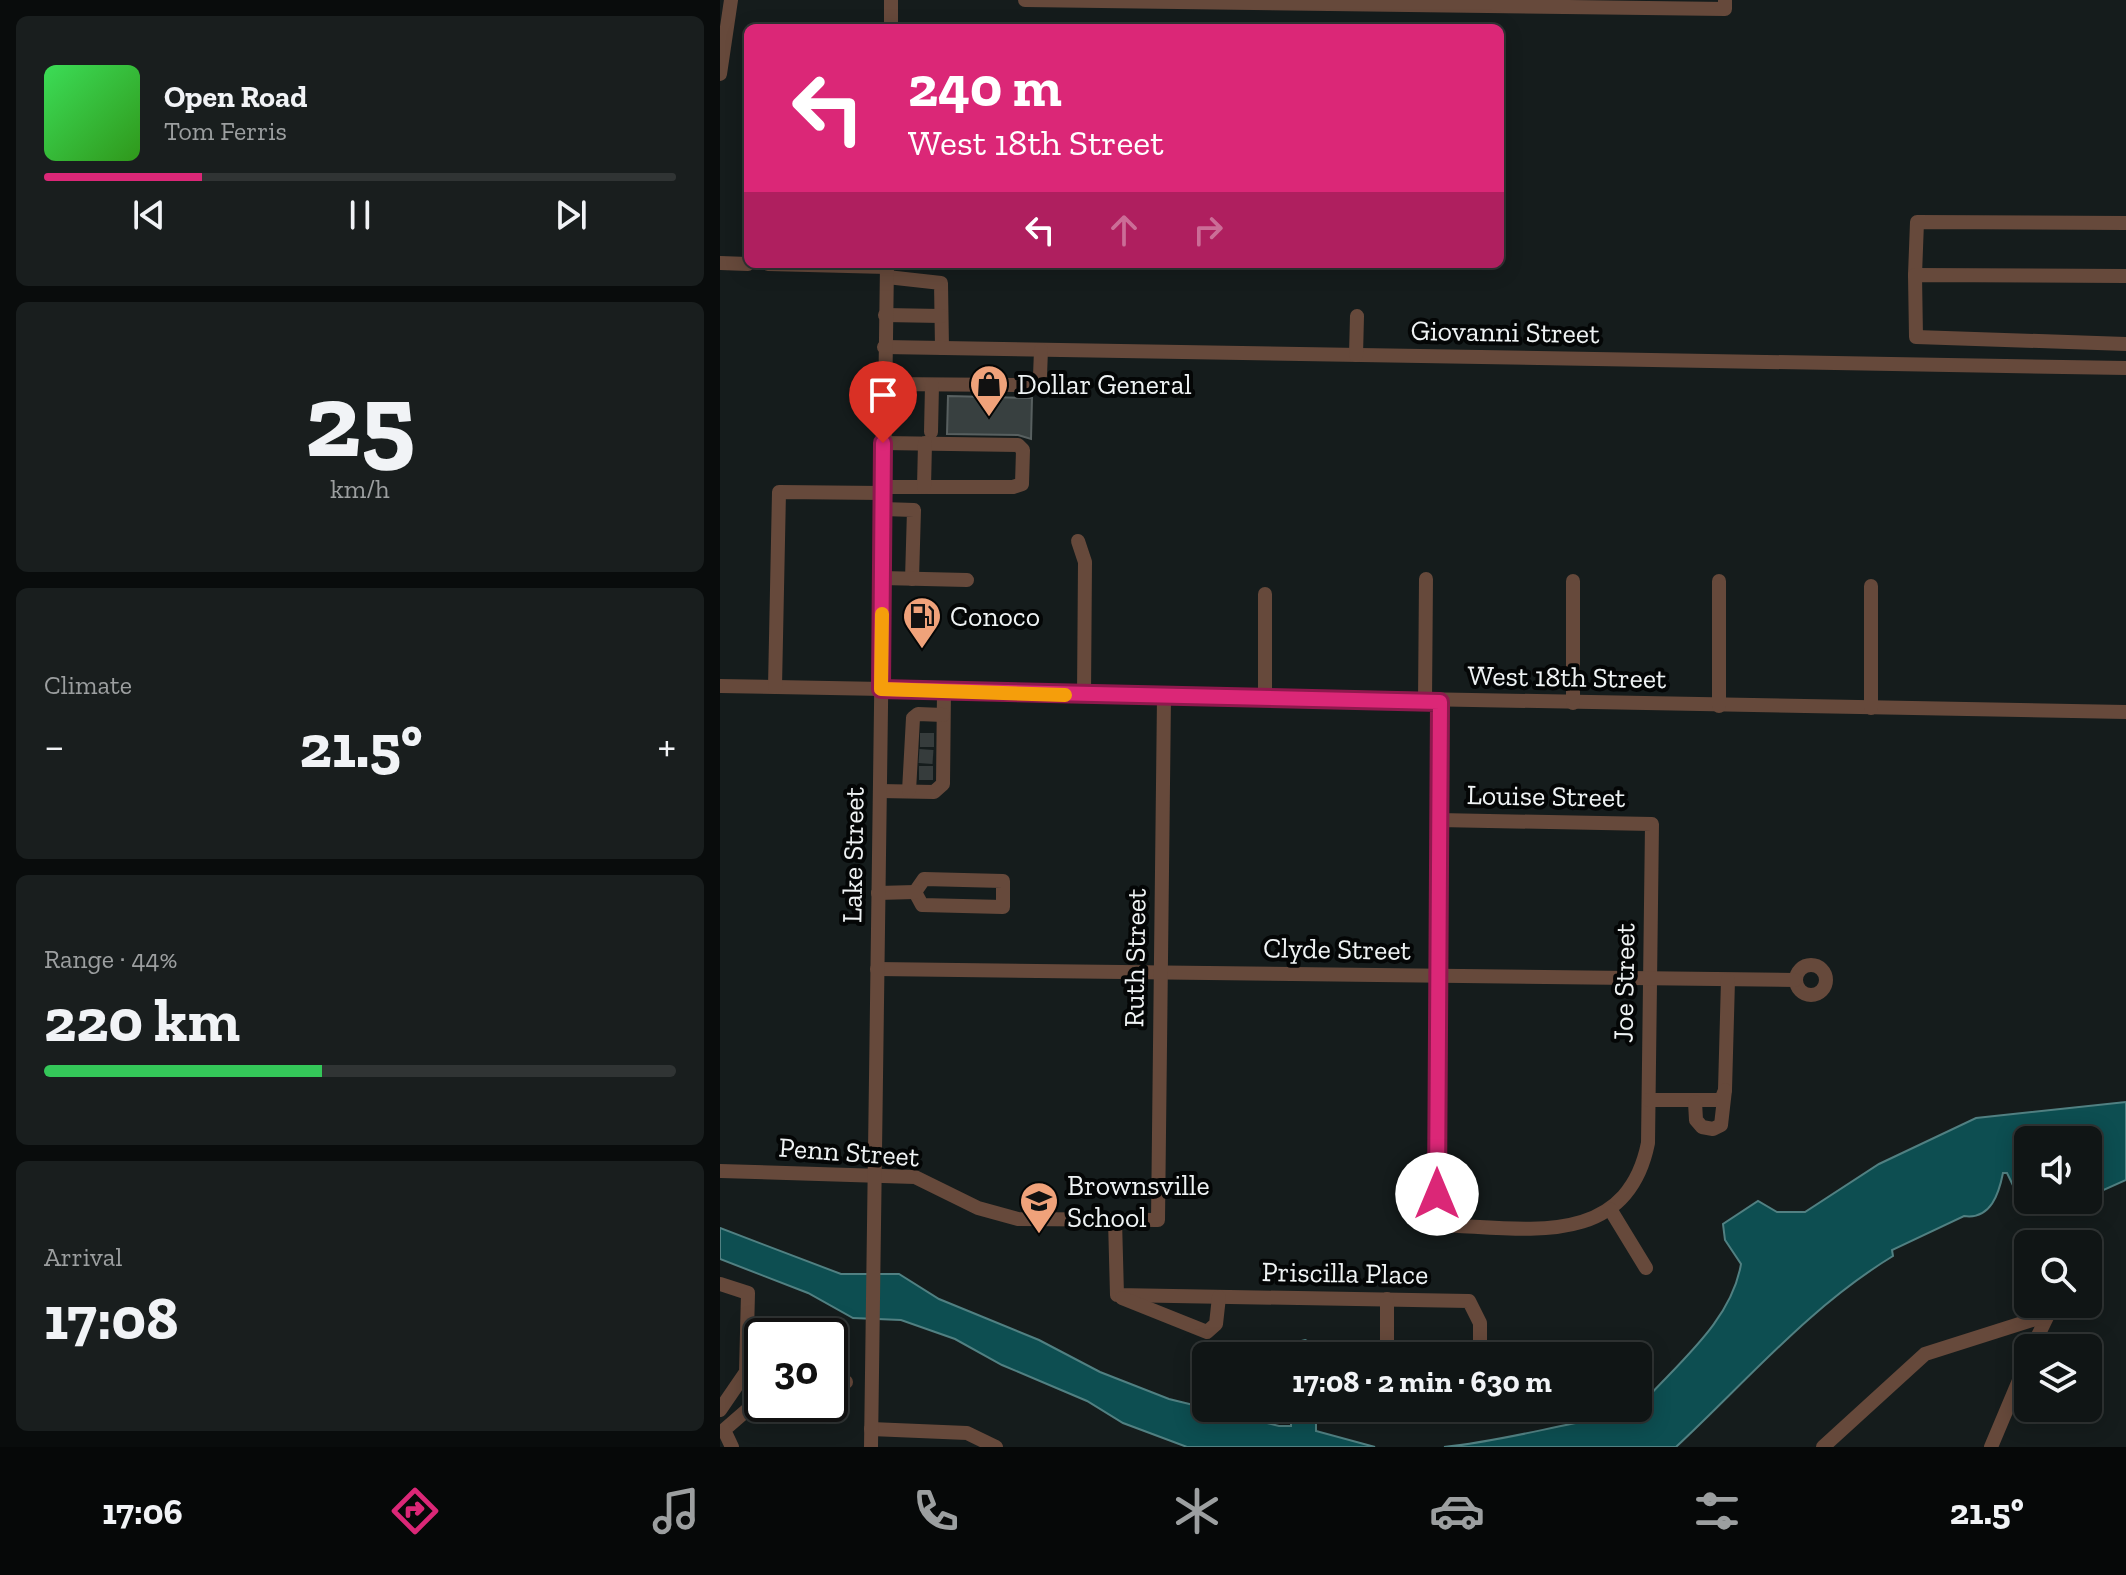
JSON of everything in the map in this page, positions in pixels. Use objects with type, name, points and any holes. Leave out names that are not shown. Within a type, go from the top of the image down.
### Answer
[{"type":"street","points":[[720,74],[731,0]]},
{"type":"street","points":[[891,0],[891,24]]},
{"type":"street","points":[[1025,0],[1517,3],[1725,9],[1725,0]]},
{"type":"street","points":[[2126,223],[1917,222],[1915,275],[1916,337],[2126,344]]},
{"type":"street","points":[[720,263],[744,264]]},
{"type":"street","points":[[863,268],[887,269],[941,283],[942,348]]},
{"type":"street","name":"Lake Street","points":[[871,1447],[887,269]]},
{"type":"street","points":[[1915,275],[2126,276]]},
{"type":"street","points":[[885,315],[941,316]]},
{"type":"street","points":[[1356,355],[1357,316]]},
{"type":"street","name":"Giovanni Street","points":[[884,347],[2126,368]]},
{"type":"street","points":[[884,384],[1029,385],[1040,376],[1041,350]]},
{"type":"street","points":[[924,487],[932,385]]},
{"type":"street","points":[[775,687],[779,492],[1022,484],[1023,450],[1018,445],[928,438],[883,443]]},
{"type":"street","points":[[883,509],[914,510],[912,579]]},
{"type":"street","points":[[1078,541],[1085,562],[1084,695]]},
{"type":"street","points":[[882,578],[967,580]]},
{"type":"street","points":[[1426,579],[1439,820],[1437,1225],[1558,1228],[1584,1223],[1610,1209],[1646,1268]]},
{"type":"street","points":[[1573,581],[1573,703]]},
{"type":"street","points":[[1719,581],[1719,706]]},
{"type":"street","points":[[1871,586],[1871,708]]},
{"type":"street","points":[[1265,594],[1265,698]]},
{"type":"street","name":"West 18th Street","points":[[720,686],[1433,702],[2126,712]]},
{"type":"street","points":[[909,791],[926,773],[927,740],[943,715],[944,691]]},
{"type":"street","name":"Ruth Street","points":[[1158,1220],[1164,697]]},
{"type":"street","points":[[926,773],[927,740],[913,718],[918,714],[943,715]]},
{"type":"street","points":[[880,791],[934,792],[943,784],[926,773]]},
{"type":"street","name":"Louise Street","points":[[1439,820],[1652,824]]},
{"type":"street","name":"Joe Street","points":[[1610,1209],[1638,1177],[1648,1143],[1652,824]]},
{"type":"street","points":[[924,879],[1003,881],[1003,907],[922,905],[915,892],[924,879]]},
{"type":"street","points":[[965,906],[966,880]]},
{"type":"street","points":[[878,893],[915,892]]},
{"type":"street","name":"Clyde Street","points":[[877,969],[1651,981],[1795,980]]},
{"type":"street","points":[[1695,1102],[1696,1120],[1702,1127],[1713,1129],[1721,1125],[1725,1114],[1728,980]]},
{"type":"street","points":[[1649,1100],[1721,1100],[1725,1090]]},
{"type":"street","name":"Penn Street","points":[[720,1171],[915,1177],[978,1208],[1018,1219],[1158,1220]]},
{"type":"street","points":[[1115,1220],[1117,1295],[1207,1332],[1216,1324],[1219,1297]]},
{"type":"street","points":[[720,1284],[748,1293],[746,1372],[720,1410]]},
{"type":"street","name":"Priscilla Place","points":[[1117,1295],[1469,1301],[1480,1323],[1480,1342]]},
{"type":"street","points":[[1387,1299],[1387,1342]]},
{"type":"street","points":[[1823,1447],[1925,1354],[2048,1315],[2039,1334]]},
{"type":"street","points":[[1991,1447],[2014,1392]]},
{"type":"street","points":[[732,1447],[722,1430],[744,1412]]},
{"type":"street","points":[[871,1429],[967,1433],[996,1447]]},
{"type":"water","points":[[2126,1102],[2126,1180],[2102,1191],[2102,1126],[2014,1126],[2014,1187],[2007,1173],[2003,1173],[1992,1204],[1981,1214],[1964,1216],[1892,1250],[1893,1256],[1862,1276],[1806,1321],[1676,1447],[1444,1447],[1582,1422],[1652,1422],[1652,1393],[1705,1336],[1736,1284],[1741,1264],[1725,1240],[1723,1224],[1758,1201],[1777,1212],[1805,1212],[1879,1164],[1976,1118]]},
{"type":"water","points":[[720,1228],[841,1274],[899,1274],[939,1299],[1039,1340],[1100,1372],[1192,1405],[1192,1422],[1263,1422],[1291,1426],[1291,1422],[1316,1422],[1316,1431],[1375,1447],[1187,1447],[1123,1423],[1087,1401],[1002,1365],[955,1339],[901,1320],[853,1318],[808,1293],[720,1259]]},
{"type":"building","name":"Dollar General","points":[[948,396],[1032,398],[1031,439],[1018,435],[947,434]]},
{"type":"tunnel","points":[[920,740],[934,740]]},
{"type":"tunnel","points":[[919,756],[934,757]]},
{"type":"tunnel","points":[[919,773],[933,773]]},
{"type":"slow traffic","points":[[882,614],[881,689],[1065,695]]},
{"type":"place","name":"Dollar General","points":[[989,418]]},
{"type":"place","name":"Conoco","points":[[922,650]]},
{"type":"place","name":"Brownsville School","points":[[1039,1235]]},
{"type":"route","points":[[883,443],[881,689],[1440,702],[1437,1194]]}]
